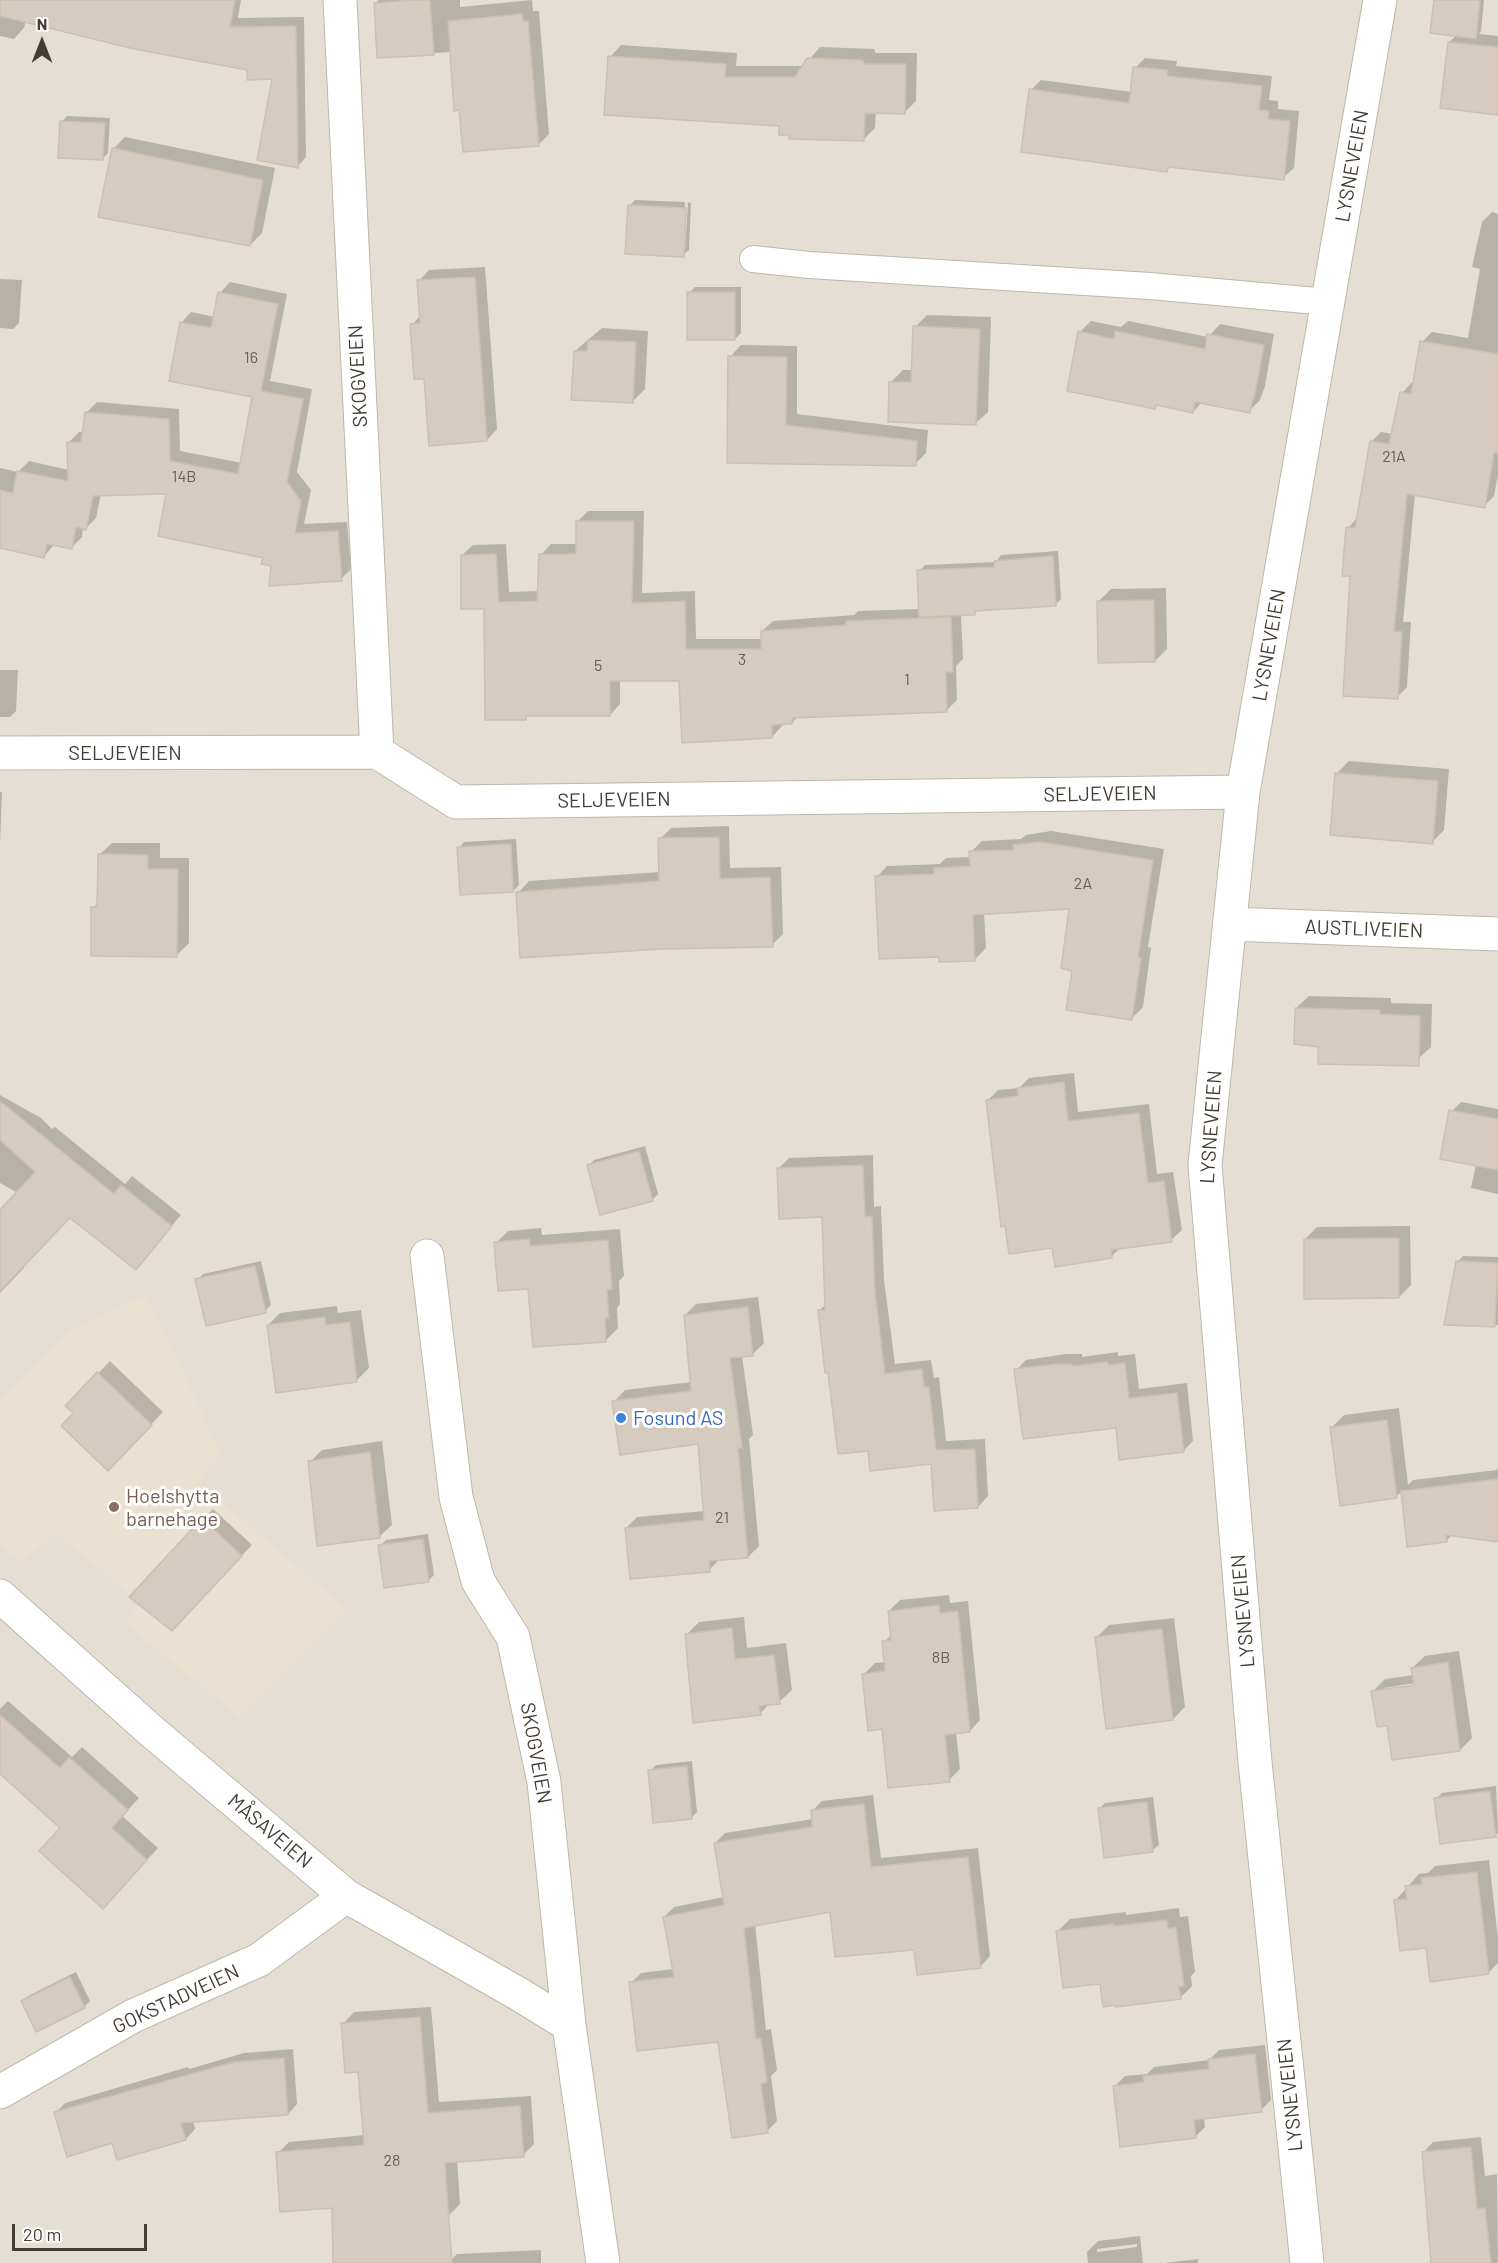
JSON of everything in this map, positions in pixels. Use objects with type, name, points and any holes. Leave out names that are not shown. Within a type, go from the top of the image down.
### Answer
[{"type":"street","name":"SKOGVEIEN","points":[[340,0],[377,752]]},
{"type":"street","name":"LYSNEVEIEN","points":[[1307,2263],[1255,1762],[1205,1165],[1244,792],[1380,0]]},
{"type":"street","name":"SELJEVEIEN","points":[[0,753],[377,752],[456,802],[1244,792]]},
{"type":"street","name":"AUSTLIVEIEN","points":[[1230,924],[1498,934]]},
{"type":"street","name":"SKOGVEIEN","points":[[427,1256],[456,1497],[478,1581],[513,1637],[544,1782],[569,2025],[603,2263]]},
{"type":"street","name":"MÅSAVEIEN","points":[[0,1596],[149,1729],[346,1896],[569,2025]]},
{"type":"street","name":"GOKSTADVEIEN","points":[[0,2092],[133,2016],[259,1960],[346,1896]]},
{"type":"lane","points":[[753,259],[809,265],[1150,286],[1328,302]]},
{"type":"shaded area","points":[[0,0],[1498,0],[1498,2263],[0,2263]]},
{"type":"shaded area","name":"Hoelshytta barnehage","points":[[147,1295],[221,1454],[198,1481],[346,1609],[239,1717],[125,1623],[140,1603],[56,1533],[22,1562],[0,1544],[0,1401],[73,1328]]},
{"type":"building","points":[[0,0],[235,0],[230,27],[296,26],[298,168],[257,160],[272,79],[247,80],[247,70],[134,49],[0,16]]},
{"type":"building","points":[[430,0],[434,55],[377,58],[374,3]]},
{"type":"building","points":[[1434,0],[1480,0],[1476,39],[1430,33]]},
{"type":"building","points":[[522,14],[523,21],[528,21],[539,146],[463,152],[459,110],[454,111],[448,21]]},
{"type":"building","points":[[1448,42],[1498,47],[1498,115],[1440,108]]},
{"type":"building","points":[[608,56],[726,64],[725,77],[795,77],[807,58],[862,60],[865,64],[906,64],[905,114],[865,113],[864,141],[789,139],[789,135],[779,135],[779,126],[604,115]]},
{"type":"building","points":[[1133,67],[1168,70],[1167,76],[1262,86],[1259,110],[1269,111],[1268,119],[1290,121],[1284,180],[1168,167],[1167,172],[1021,152],[1029,89],[1129,103]]},
{"type":"building","points":[[60,121],[105,123],[103,160],[58,158]]},
{"type":"building","points":[[112,148],[263,180],[250,246],[98,217]]},
{"type":"building","points":[[628,205],[686,208],[684,257],[625,254]]},
{"type":"building","points":[[475,277],[487,441],[429,446],[424,379],[414,379],[410,324],[420,323],[417,280]]},
{"type":"building","points":[[218,292],[278,304],[261,391],[303,399],[287,482],[301,501],[295,533],[338,531],[342,581],[269,586],[271,566],[261,564],[263,558],[158,536],[166,494],[93,496],[86,530],[76,527],[72,549],[47,544],[44,558],[0,548],[0,490],[13,493],[17,471],[68,481],[67,442],[81,442],[85,412],[169,419],[170,461],[238,474],[252,397],[169,381],[180,322],[211,328]]},
{"type":"building","points":[[687,292],[735,292],[735,340],[687,340]]},
{"type":"building","points":[[913,326],[980,329],[976,425],[888,422],[889,382],[911,382]]},
{"type":"building","points":[[1078,331],[1114,339],[1115,331],[1205,349],[1207,334],[1264,345],[1250,413],[1195,402],[1193,413],[1156,405],[1155,409],[1067,391]]},
{"type":"building","points":[[588,340],[636,342],[633,403],[571,400],[574,351],[587,351]]},
{"type":"building","points":[[1420,341],[1498,354],[1498,453],[1494,453],[1485,508],[1407,494],[1394,631],[1402,632],[1398,699],[1343,696],[1350,576],[1342,576],[1346,527],[1355,528],[1370,441],[1389,444],[1400,392],[1411,394]]},
{"type":"building","points":[[728,356],[787,357],[786,425],[917,441],[916,466],[727,463]]},
{"type":"building","points":[[576,521],[634,521],[632,603],[685,601],[686,649],[761,649],[761,631],[846,625],[846,621],[951,617],[953,672],[946,672],[947,712],[792,718],[792,724],[772,725],[772,738],[682,743],[679,681],[610,681],[610,716],[526,716],[526,720],[485,720],[484,609],[461,609],[461,555],[496,554],[499,602],[537,601],[539,554],[576,554]]},
{"type":"building","points":[[1053,556],[1056,606],[975,611],[975,615],[919,617],[917,570],[994,567],[994,561]]},
{"type":"building","points":[[1154,600],[1155,662],[1098,663],[1097,601]]},
{"type":"building","points":[[1335,773],[1438,781],[1433,844],[1330,835]]},
{"type":"building","points":[[719,837],[720,879],[770,877],[773,947],[661,949],[520,958],[516,892],[659,881],[658,838]]},
{"type":"building","points":[[1040,842],[1153,860],[1138,958],[1141,958],[1132,1020],[1066,1010],[1072,971],[1061,968],[1069,909],[973,915],[975,961],[939,962],[939,957],[879,959],[875,876],[934,874],[934,868],[970,866],[969,851],[1014,850],[1013,845]]},
{"type":"building","points":[[511,844],[513,892],[460,895],[457,847]]},
{"type":"building","points":[[98,854],[148,855],[148,869],[178,869],[177,957],[91,956],[91,907],[97,907]]},
{"type":"building","points":[[1295,1008],[1380,1010],[1380,1014],[1420,1016],[1419,1066],[1318,1064],[1318,1047],[1294,1044]]},
{"type":"building","points":[[1064,1082],[1068,1121],[1139,1113],[1148,1183],[1164,1181],[1172,1242],[1111,1250],[1112,1258],[1055,1267],[1052,1248],[1009,1254],[1005,1226],[1001,1227],[986,1100],[1018,1096],[1017,1088]]},
{"type":"building","points":[[0,1101],[114,1194],[121,1185],[172,1226],[136,1270],[70,1218],[0,1291],[0,1210],[35,1172],[0,1140]]},
{"type":"building","points":[[1449,1110],[1498,1119],[1498,1170],[1440,1159]]},
{"type":"building","points":[[639,1151],[653,1201],[600,1215],[587,1165]]},
{"type":"building","points":[[863,1165],[865,1217],[872,1216],[875,1292],[885,1374],[922,1369],[924,1387],[929,1387],[936,1450],[975,1449],[978,1508],[934,1511],[931,1464],[870,1471],[868,1451],[838,1454],[818,1310],[825,1310],[822,1217],[779,1219],[777,1168]]},
{"type":"building","points":[[1399,1238],[1399,1298],[1304,1299],[1304,1239]]},
{"type":"building","points":[[530,1239],[530,1246],[608,1240],[612,1289],[607,1290],[609,1318],[605,1318],[606,1342],[533,1347],[528,1289],[498,1291],[494,1242]]},
{"type":"building","points":[[1456,1261],[1498,1263],[1495,1327],[1444,1325]]},
{"type":"building","points":[[255,1266],[266,1313],[206,1326],[195,1279]]},
{"type":"building","points":[[748,1307],[753,1356],[730,1358],[742,1448],[738,1448],[748,1558],[709,1561],[710,1572],[630,1579],[625,1528],[704,1520],[698,1444],[620,1455],[612,1401],[691,1391],[684,1315]]},
{"type":"building","points":[[325,1317],[326,1325],[350,1322],[357,1382],[276,1393],[267,1325]]},
{"type":"building","points":[[1108,1362],[1108,1365],[1125,1363],[1129,1398],[1177,1393],[1184,1452],[1119,1460],[1116,1428],[1023,1439],[1014,1369],[1055,1364],[1072,1364],[1072,1366]]},
{"type":"building","points":[[97,1372],[152,1425],[108,1471],[61,1426],[73,1413],[65,1406]]},
{"type":"building","points":[[1387,1420],[1397,1498],[1340,1506],[1330,1427]]},
{"type":"building","points":[[370,1452],[380,1538],[317,1546],[308,1461]]},
{"type":"building","points":[[1498,1479],[1498,1542],[1446,1535],[1447,1542],[1407,1547],[1401,1491]]},
{"type":"building","points":[[202,1518],[242,1556],[172,1631],[129,1597]]},
{"type":"building","points":[[423,1539],[429,1582],[384,1588],[378,1545]]},
{"type":"building","points":[[939,1605],[940,1613],[958,1611],[970,1732],[945,1735],[950,1782],[888,1788],[882,1729],[868,1731],[862,1674],[885,1671],[882,1641],[891,1640],[888,1611]]},
{"type":"building","points":[[732,1628],[735,1659],[774,1655],[780,1704],[759,1706],[761,1715],[693,1723],[685,1634]]},
{"type":"building","points":[[1162,1629],[1173,1720],[1106,1729],[1095,1637]]},
{"type":"building","points":[[1448,1662],[1460,1751],[1392,1760],[1387,1726],[1377,1727],[1371,1691],[1414,1685],[1411,1668]]},
{"type":"building","points":[[0,1715],[60,1768],[69,1757],[128,1810],[112,1828],[147,1860],[103,1909],[39,1851],[60,1828],[0,1774]]},
{"type":"building","points":[[687,1766],[692,1819],[653,1823],[648,1770]]},
{"type":"building","points":[[1490,1791],[1496,1837],[1440,1844],[1434,1798]]},
{"type":"building","points":[[1147,1802],[1153,1852],[1104,1858],[1098,1808]]},
{"type":"building","points":[[864,1804],[871,1867],[968,1857],[981,1968],[917,1975],[914,1950],[835,1957],[830,1912],[744,1928],[756,2039],[761,2038],[767,2082],[761,2084],[768,2133],[732,2138],[718,2042],[637,2051],[629,1982],[674,1977],[663,1917],[724,1905],[714,1843],[812,1827],[811,1810]]},
{"type":"building","points":[[1477,1872],[1489,1974],[1430,1982],[1426,1948],[1400,1951],[1394,1900],[1407,1899],[1405,1886],[1422,1884],[1421,1878]]},
{"type":"building","points":[[1167,1920],[1168,1929],[1176,1927],[1184,1986],[1179,1987],[1181,1999],[1103,2007],[1100,1984],[1063,1988],[1056,1931]]},
{"type":"building","points":[[70,1977],[85,2008],[36,2032],[21,2001]]},
{"type":"building","points":[[420,2017],[428,2113],[520,2106],[524,2157],[445,2163],[452,2263],[333,2263],[332,2208],[280,2212],[276,2152],[364,2145],[358,2072],[345,2073],[341,2023]]},
{"type":"building","points":[[1255,2054],[1262,2112],[1194,2120],[1196,2138],[1120,2147],[1113,2086],[1144,2082],[1143,2076],[1209,2069],[1208,2059]]},
{"type":"building","points":[[284,2058],[288,2115],[181,2123],[186,2140],[117,2160],[112,2143],[67,2157],[54,2112],[234,2062]]},
{"type":"building","points":[[1471,2147],[1477,2209],[1485,2208],[1491,2263],[1431,2263],[1422,2152]]},
{"type":"place","name":"Fosund AS","points":[[621,1418]]},
{"type":"place","name":"Hoelshytta barnehage","points":[[114,1507]]}]
